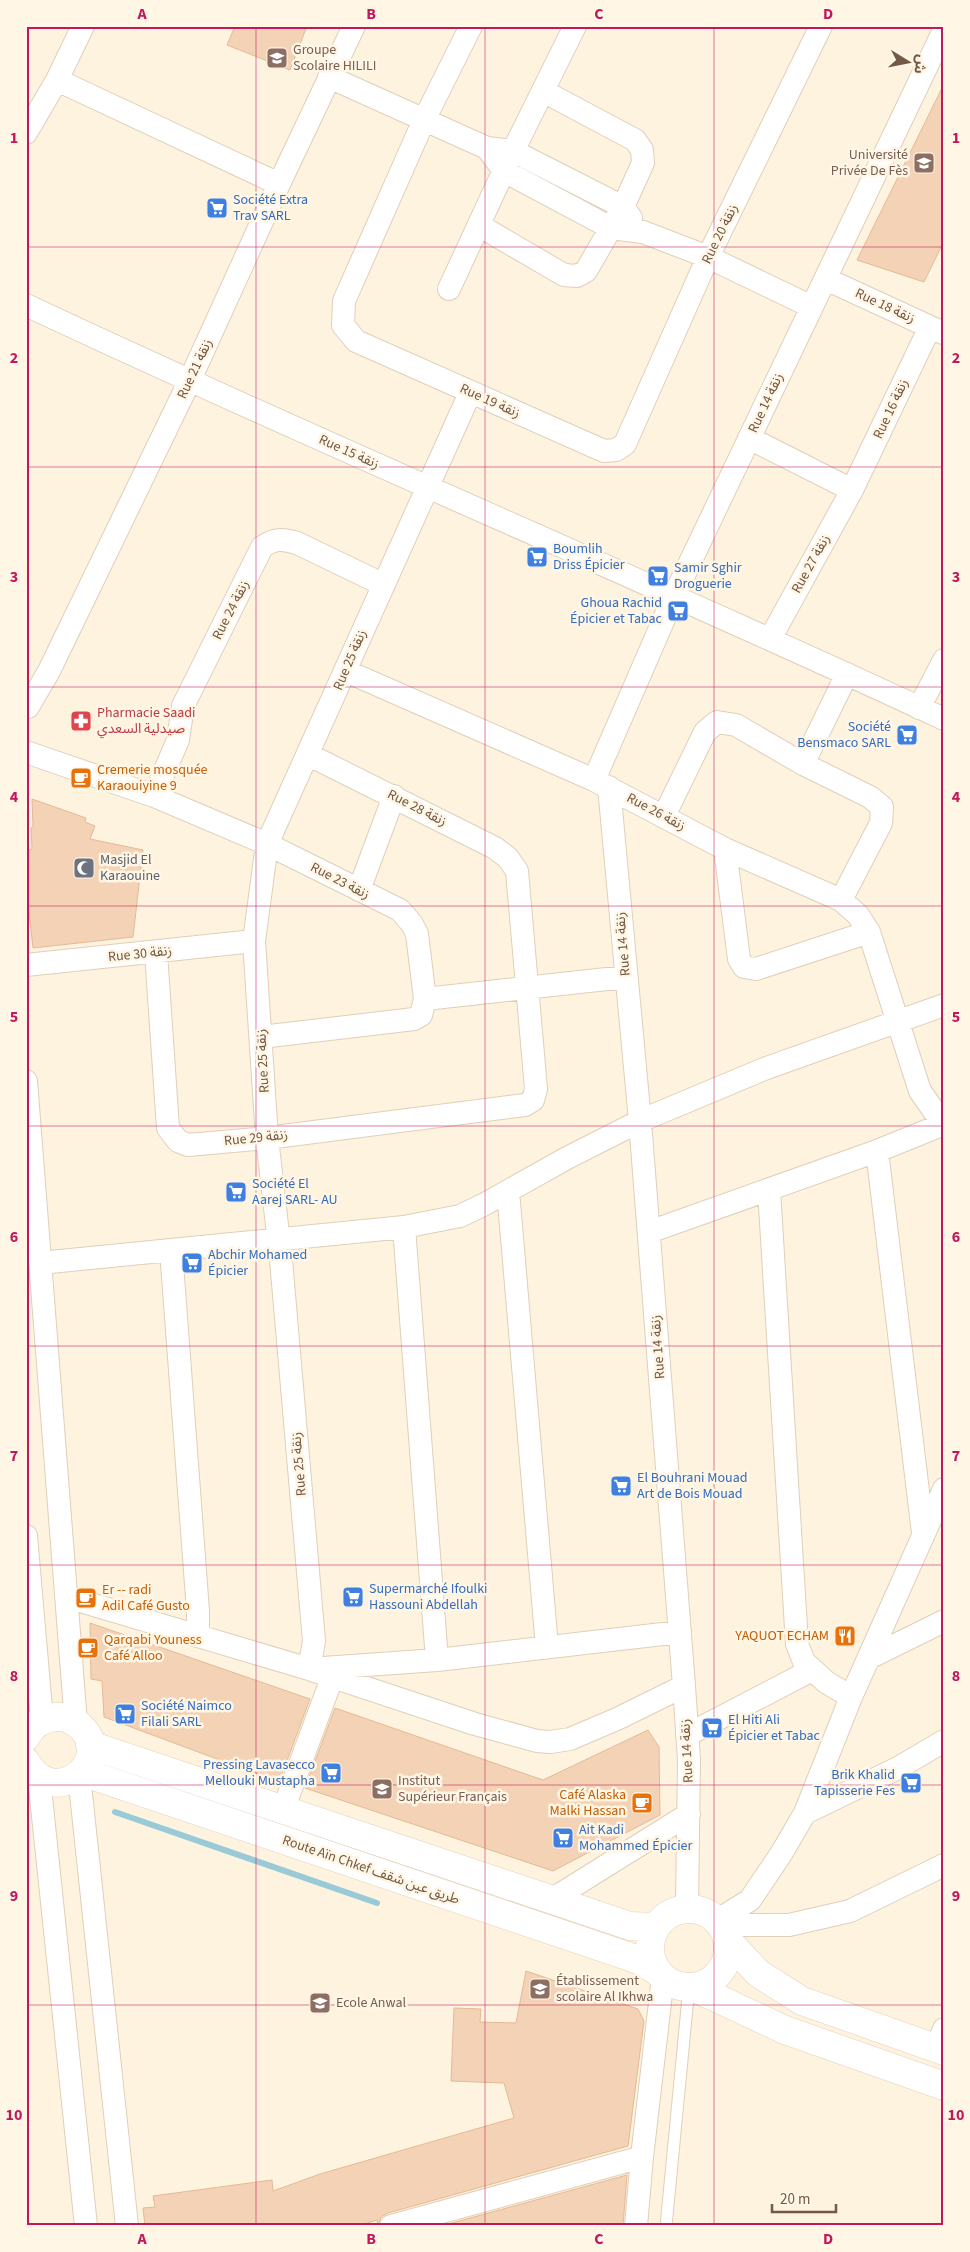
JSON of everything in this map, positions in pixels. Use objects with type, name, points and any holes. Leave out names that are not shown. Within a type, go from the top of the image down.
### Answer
[{"type":"main road","name":"Route Aïn Chkef طريق عين شقف","points":[[33,1725],[60,1716],[71,1719],[83,1734],[283,1810],[630,1926],[656,1927]]},
{"type":"main road","points":[[33,1770],[49,1782],[70,1781],[80,1774],[90,1756],[83,1734]]},
{"type":"main road","name":"Route Aïn Chkef طريق عين شقف","points":[[80,1774],[639,1960],[661,1975]]},
{"type":"main road","points":[[723,1929],[728,1955],[724,1967],[708,1983],[691,1987],[680,1986],[661,1975],[652,1960],[650,1946],[652,1935],[656,1927],[666,1916],[687,1908],[708,1912],[723,1929],[758,1973],[802,2000],[941,2043]]},
{"type":"main road","points":[[691,1987],[785,2030],[944,2086]]},
{"type":"street","points":[[26,133],[57,80],[83,26]]},
{"type":"street","name":"Rue 21 زنقة","points":[[27,708],[49,671],[189,382],[279,184],[354,26]]},
{"type":"street","points":[[424,120],[471,26]]},
{"type":"street","points":[[449,289],[480,226],[513,151],[575,26]]},
{"type":"street","name":"Rue 20 زنقة","points":[[625,444],[708,257],[821,26]]},
{"type":"street","name":"Rue 14 زنقة","points":[[687,1908],[690,1814],[680,1632],[640,1121],[625,977],[601,783],[674,596],[944,30]]},
{"type":"street","points":[[329,77],[487,148],[513,151],[623,207],[643,232]]},
{"type":"street","points":[[57,80],[279,184]]},
{"type":"street","points":[[480,226],[564,275],[577,276],[586,270],[623,207],[643,163],[642,150],[635,140],[543,91]]},
{"type":"street","name":"Rue 19 زنقة","points":[[424,120],[344,301],[343,325],[356,341],[604,451],[616,450],[625,444]]},
{"type":"street","points":[[487,148],[504,171],[611,228],[643,232],[708,257],[812,307]]},
{"type":"street","name":"Rue 18 زنقة","points":[[826,279],[937,331]]},
{"type":"street","name":"Rue 15 زنقة","points":[[26,305],[189,382],[674,596]]},
{"type":"street","name":"Rue 16 زنقة","points":[[852,490],[937,331]]},
{"type":"street","points":[[427,486],[470,393]]},
{"type":"street","points":[[749,438],[852,490]]},
{"type":"street","name":"Rue 25 زنقة","points":[[309,1669],[314,1641],[278,1239],[267,1138],[262,1037],[254,941],[267,844],[309,755],[382,584],[427,486]]},
{"type":"street","name":"Rue 27 زنقة","points":[[770,639],[852,490]]},
{"type":"street","name":"Rue 24 زنقة","points":[[154,796],[178,740],[183,706],[262,548],[272,541],[283,539],[296,543],[382,584]]},
{"type":"street","points":[[674,596],[944,719]]},
{"type":"street","points":[[919,708],[944,660]]},
{"type":"street","name":"Rue 26 زنقة","points":[[346,671],[601,783],[725,849],[842,900],[858,915],[869,932],[920,1091],[934,1111],[944,1117]]},
{"type":"street","points":[[803,764],[847,674]]},
{"type":"street","points":[[664,816],[706,732],[717,722],[736,724],[803,764],[870,797],[882,807],[881,823],[842,900]]},
{"type":"street","name":"Rue 23 زنقة","points":[[26,752],[154,796],[267,844],[400,910],[412,924],[417,934],[426,999]]},
{"type":"street","name":"Rue 28 زنقة","points":[[309,755],[495,848],[508,858],[517,871],[526,989]]},
{"type":"street","points":[[359,890],[394,796]]},
{"type":"street","points":[[725,849],[739,960],[744,967],[756,969],[869,932]]},
{"type":"street","name":"Rue 30 زنقة","points":[[26,965],[156,953],[254,941]]},
{"type":"street","name":"Rue 29 زنقة","points":[[156,953],[168,1128],[178,1141],[188,1144],[267,1138],[525,1105],[533,1100],[536,1089],[526,989]]},
{"type":"street","points":[[262,1037],[414,1019],[421,1015],[426,999],[625,977]]},
{"type":"street","points":[[40,1263],[404,1228],[460,1216],[566,1158],[640,1121],[764,1069],[944,1005]]},
{"type":"street","points":[[26,1081],[29,1138],[67,1597],[83,1734]]},
{"type":"street","points":[[649,1232],[877,1151],[944,1124]]},
{"type":"street","points":[[877,1151],[923,1533]]},
{"type":"street","points":[[769,1190],[797,1644],[804,1662],[812,1670],[826,1682],[851,1697]]},
{"type":"street","points":[[508,1191],[547,1647]]},
{"type":"street","points":[[404,1228],[437,1660]]},
{"type":"street","points":[[171,1250],[198,1611],[198,1635]]},
{"type":"street","points":[[723,1929],[750,1900],[781,1854],[805,1813],[851,1697],[923,1533],[943,1493]]},
{"type":"street","points":[[26,1536],[33,1725]]},
{"type":"street","points":[[67,1597],[309,1669],[525,1739],[550,1742],[570,1739],[684,1686]]},
{"type":"street","points":[[869,1658],[944,1621]]},
{"type":"street","points":[[309,1669],[437,1660],[680,1632]]},
{"type":"street","points":[[687,1734],[812,1670]]},
{"type":"street","points":[[283,1810],[332,1678]]},
{"type":"street","points":[[805,1813],[889,1772],[944,1741]]},
{"type":"street","points":[[33,1770],[36,1854],[86,2226]]},
{"type":"street","points":[[80,1774],[127,2226]]},
{"type":"street","points":[[550,1900],[690,1814]]},
{"type":"street","points":[[723,1929],[789,1925],[850,1911],[944,1865]]},
{"type":"street","points":[[636,2226],[661,1975]]},
{"type":"street","points":[[391,2226],[642,2157]]},
{"type":"lane","points":[[666,2226],[691,1987]]},
{"type":"building","name":"Groupe Scolaire HILILI","points":[[235,26],[307,26],[290,70],[227,45]]},
{"type":"building","name":"Université Privée De Fès","points":[[944,84],[944,241],[924,282],[857,260]]},
{"type":"building","name":"Masjid El Karaouine","points":[[32,799],[86,818],[85,822],[95,826],[90,839],[143,850],[133,937],[33,948],[26,884],[26,851],[32,849]]},
{"type":"building","points":[[90,1623],[310,1699],[279,1782],[104,1717],[102,1681],[91,1679]]},
{"type":"building","points":[[335,1708],[543,1780],[648,1730],[659,1747],[660,1815],[553,1871],[305,1788]]},
{"type":"building","points":[[526,1971],[638,2009],[644,2021],[628,2146],[388,2213],[381,2217],[378,2226],[377,2220],[358,2226],[145,2226],[143,2208],[155,2207],[153,2196],[272,2180],[273,2191],[320,2174],[514,2118],[504,2083],[451,2081],[454,2008],[481,2009],[480,2022],[516,2023]]},
{"type":"building","points":[[627,2175],[623,2226],[441,2226]]},
{"type":"waterway","points":[[115,1812],[377,1903]]},
{"type":"place","name":"Groupe Scolaire HILILI","points":[[277,58]]},
{"type":"place","name":"Université Privée De Fès","points":[[924,163]]},
{"type":"place","name":"Société Extra Trav SARL","points":[[217,208]]},
{"type":"place","name":"Boumlih Driss Épicier","points":[[537,557]]},
{"type":"place","name":"Samir Sghir Droguerie","points":[[658,576]]},
{"type":"place","name":"Ghoua Rachid Épicier et Tabac","points":[[678,611]]},
{"type":"place","name":"Pharmacie Saadi صيدلية السعدي","points":[[81,721]]},
{"type":"place","name":"Société Bensmaco SARL","points":[[907,735]]},
{"type":"place","name":"Cremerie mosquée Karaouiyine 9","points":[[81,778]]},
{"type":"place","name":"Masjid El Karaouine","points":[[84,868]]},
{"type":"place","name":"Société El Aarej SARL- AU","points":[[236,1192]]},
{"type":"place","name":"Abchir Mohamed Épicier","points":[[192,1263]]},
{"type":"place","name":"El Bouhrani Mouad Art de Bois Mouad","points":[[621,1486]]},
{"type":"place","name":"Supermarché Ifoulki Hassouni Abdellah","points":[[353,1597]]},
{"type":"place","name":"Er -- radi Adil Café Gusto","points":[[86,1598]]},
{"type":"place","name":"YAQUOT ECHAM","points":[[845,1636]]},
{"type":"place","name":"Qarqabi Youness Café Alloo","points":[[88,1648]]},
{"type":"place","name":"Société Naimco Filali SARL","points":[[125,1714]]},
{"type":"place","name":"El Hiti Ali Épicier et Tabac","points":[[712,1728]]},
{"type":"place","name":"Pressing Lavasecco Mellouki Mustapha","points":[[331,1773]]},
{"type":"place","name":"Brik Khalid Tapisserie Fes","points":[[911,1783]]},
{"type":"place","name":"Institut Supérieur Français","points":[[382,1789]]},
{"type":"place","name":"Café Alaska Malki Hassan","points":[[642,1803]]},
{"type":"place","name":"Ait Kadi Mohammed Épicier","points":[[563,1838]]},
{"type":"place","name":"Établissement scolaire Al Ikhwa","points":[[540,1989]]},
{"type":"place","name":"Ecole Anwal","points":[[320,2003]]}]
